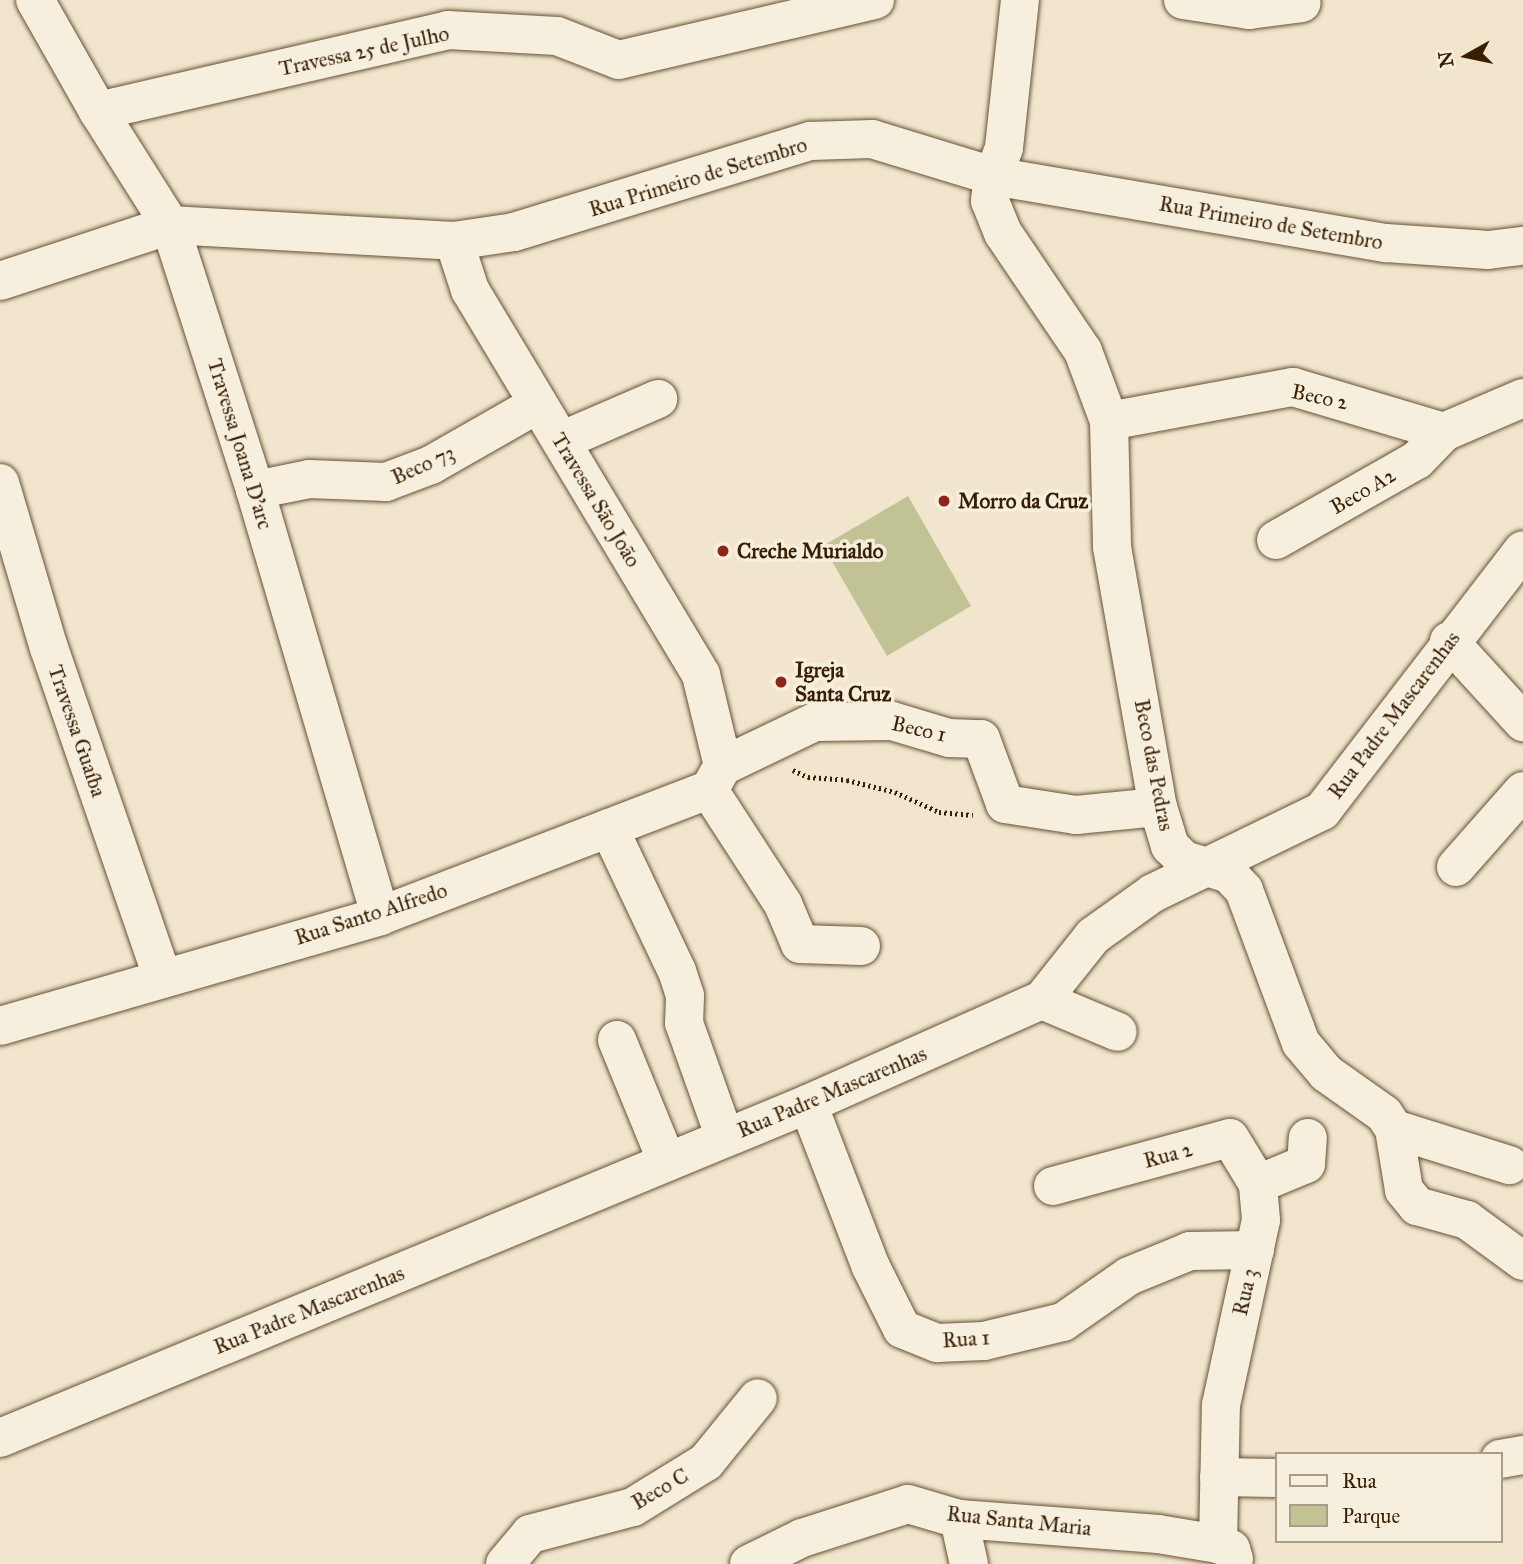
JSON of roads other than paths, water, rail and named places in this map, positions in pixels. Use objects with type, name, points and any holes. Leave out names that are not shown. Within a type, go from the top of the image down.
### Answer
[{"type":"street","name":"Travessa Joana D'arc","points":[[35,0],[98,111],[170,225],[255,490],[380,916]]},
{"type":"street","name":"Travessa 25 de Julho","points":[[98,111],[448,30],[557,36],[619,60],[875,0]]},
{"type":"street","points":[[993,176],[1004,148],[1020,0]]},
{"type":"street","points":[[1182,0],[1250,10],[1302,3]]},
{"type":"street","name":"Rua Primeiro de Setembro","points":[[0,281],[170,225],[454,241],[514,232],[810,141],[872,139],[993,176],[1386,243],[1488,250],[1523,246]]},
{"type":"street","name":"Beco das Pedras","points":[[993,176],[990,201],[1003,233],[1083,351],[1109,421],[1112,547],[1158,807],[1170,846],[1184,860],[1229,874],[1244,890],[1301,1043],[1326,1073],[1360,1093],[1394,1129]]},
{"type":"street","name":"Travessa São João","points":[[454,241],[470,290],[701,675],[729,769],[800,944],[860,947]]},
{"type":"street","name":"Beco 2","points":[[1109,421],[1293,387],[1444,432]]},
{"type":"street","points":[[1444,432],[1523,398]]},
{"type":"street","points":[[561,441],[658,399]]},
{"type":"street","name":"Beco 73","points":[[255,490],[309,479],[386,482],[431,465],[538,404]]},
{"type":"street","name":"Beco A2","points":[[1276,540],[1417,460],[1444,432]]},
{"type":"street","name":"Travessa Guaíba","points":[[0,483],[49,648],[162,977]]},
{"type":"street","name":"Rua Padre Mascarenhas","points":[[0,1438],[808,1104],[1042,1000],[1093,936],[1153,893],[1322,811],[1449,641],[1517,570]]},
{"type":"street","points":[[1449,641],[1523,722]]},
{"type":"street","name":"Beco 1","points":[[729,769],[815,722],[892,721],[949,737],[981,739],[1005,804],[1076,815],[1158,807]]},
{"type":"street","name":"Rua Santo Alfredo","points":[[0,1026],[380,916],[609,828],[729,769]]},
{"type":"street","points":[[1456,867],[1523,791]]},
{"type":"street","points":[[609,828],[677,971],[685,996],[684,1023],[725,1138]]},
{"type":"street","points":[[1042,1000],[1118,1032]]},
{"type":"street","points":[[617,1040],[667,1162]]},
{"type":"street","name":"Rua 1","points":[[808,1104],[872,1267],[902,1329],[936,1343],[984,1340],[1063,1322],[1129,1276],[1190,1251],[1255,1250]]},
{"type":"street","points":[[1509,1164],[1394,1129],[1404,1190],[1417,1206],[1467,1220],[1523,1261]]},
{"type":"street","name":"Rua 2","points":[[1053,1186],[1230,1138],[1258,1184]]},
{"type":"street","points":[[1258,1184],[1306,1164],[1308,1138]]},
{"type":"street","name":"Rua 3","points":[[1226,1554],[1219,1477],[1221,1405],[1261,1220],[1258,1184]]},
{"type":"street","name":"Beco C","points":[[505,1564],[530,1534],[633,1507],[706,1462],[758,1398]]},
{"type":"street","points":[[1502,1459],[1523,1455]]},
{"type":"street","points":[[1219,1477],[1274,1478]]},
{"type":"street","name":"Rua Santa Maria","points":[[749,1564],[802,1538],[908,1503],[959,1519],[1158,1534],[1226,1554]]},
{"type":"street","points":[[959,1519],[969,1564]]},
{"type":"place","name":"Morro da Cruz","points":[[944,501]]},
{"type":"place","name":"Creche Murialdo","points":[[723,551]]},
{"type":"place","name":"Igreja Santa Cruz","points":[[781,682]]}]
